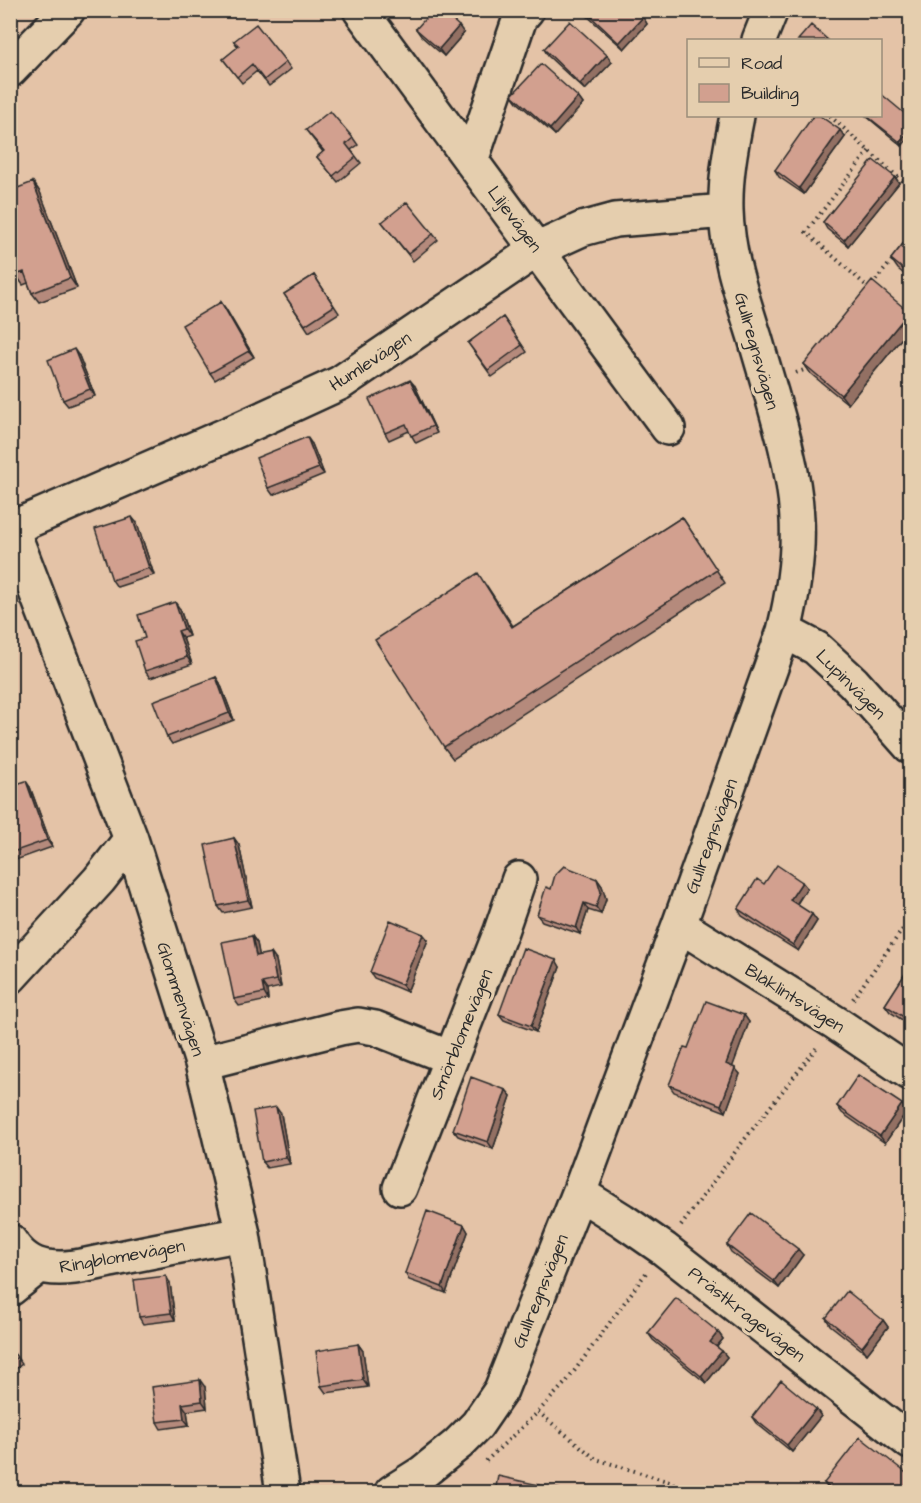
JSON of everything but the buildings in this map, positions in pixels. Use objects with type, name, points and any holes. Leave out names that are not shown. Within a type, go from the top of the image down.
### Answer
[{"type":"street","name":"Liljevägen","points":[[360,10],[668,428]]},
{"type":"street","points":[[471,161],[520,18],[527,10]]},
{"type":"street","points":[[759,39],[771,10]]},
{"type":"street","points":[[10,70],[50,17]]},
{"type":"street","name":"Gullregnsvägen","points":[[392,1492],[422,1473],[458,1444],[477,1425],[501,1390],[579,1193],[679,925],[784,631],[793,597],[797,518],[785,450],[735,276],[726,211],[731,144],[737,117]]},
{"type":"street","name":"Humlevägen","points":[[11,526],[240,429],[340,383],[538,249],[582,230],[615,220],[726,211]]},
{"type":"street","name":"Glommenvägen","points":[[11,526],[130,838],[202,1063],[243,1234],[283,1492]]},
{"type":"street","name":"Lupinvägen","points":[[784,631],[816,648],[853,682],[910,746]]},
{"type":"street","points":[[10,977],[99,880],[130,838]]},
{"type":"street","name":"Smörblomevägen","points":[[400,1188],[501,931],[519,879]]},
{"type":"street","name":"Blåklintsvägen","points":[[679,925],[836,1023],[910,1073]]},
{"type":"street","points":[[202,1063],[358,1025],[375,1028],[451,1058]]},
{"type":"street","name":"Prästkragevägen","points":[[579,1193],[664,1249],[910,1442]]},
{"type":"street","name":"Ringblomevägen","points":[[10,1241],[22,1255],[39,1266],[56,1268],[243,1234]]},
{"type":"street","points":[[10,1289],[39,1266]]},
{"type":"path","points":[[831,117],[910,188]]},
{"type":"path","points":[[869,151],[806,232],[870,289]]},
{"type":"path","points":[[903,182],[910,172]]},
{"type":"path","points":[[862,298],[897,254]]},
{"type":"path","points":[[767,382],[804,370],[812,361]]},
{"type":"path","points":[[481,1465],[538,1412],[567,1381],[741,1144],[836,1023],[910,920]]},
{"type":"path","points":[[538,1412],[596,1459],[689,1488],[694,1492]]}]
